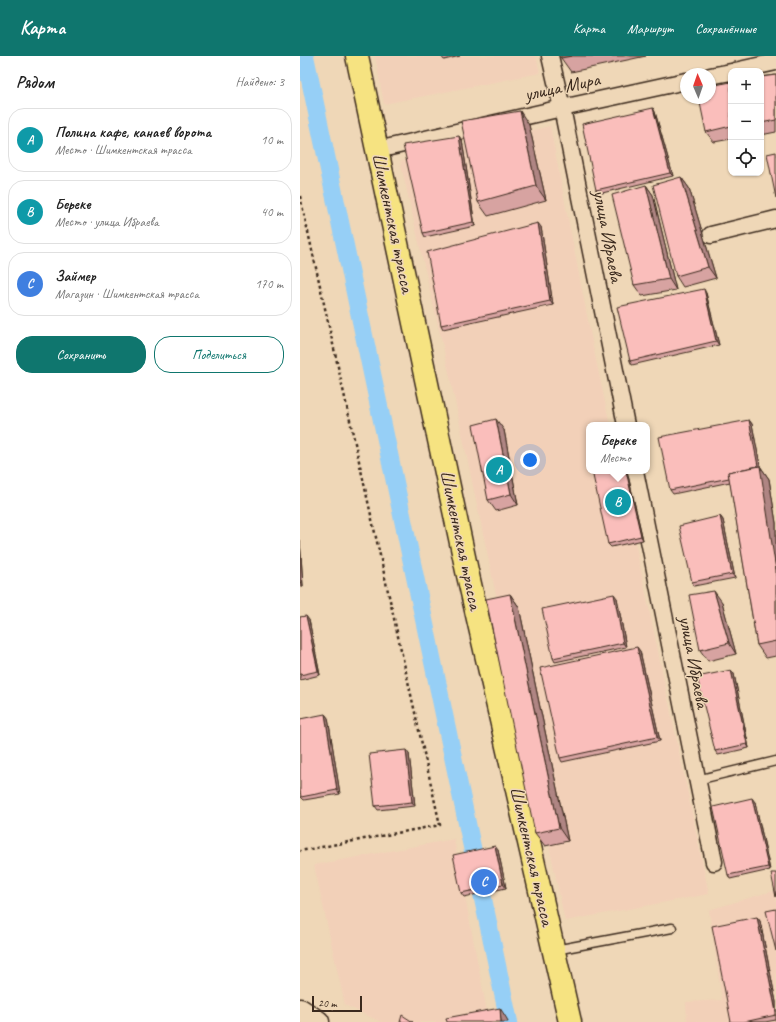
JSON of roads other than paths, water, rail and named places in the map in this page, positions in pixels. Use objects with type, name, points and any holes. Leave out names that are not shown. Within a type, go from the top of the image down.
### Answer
[{"type":"main road","name":"Шимкентская трасса","points":[[357,56],[467,571],[570,1022]]},
{"type":"main road","points":[[300,1010],[318,1022]]},
{"type":"street","name":"улица Ибраева","points":[[550,56],[562,108],[625,422]]},
{"type":"street","points":[[749,68],[776,62]]},
{"type":"street","points":[[716,75],[728,73]]},
{"type":"street","name":"улица Мира","points":[[377,150],[680,82]]},
{"type":"street","points":[[711,235],[776,219]]},
{"type":"street","name":"улица Ибраева","points":[[636,474],[714,862]]},
{"type":"lane","points":[[697,780],[776,761]]},
{"type":"lane","points":[[554,950],[672,928]]},
{"type":"waterway","points":[[305,56],[509,1022]]},
{"type":"place","name":"Полина кафе, канаев ворота","points":[[499,470]]},
{"type":"place","name":"Береке","points":[[618,502]]},
{"type":"place","name":"Займер","points":[[484,882]]}]
